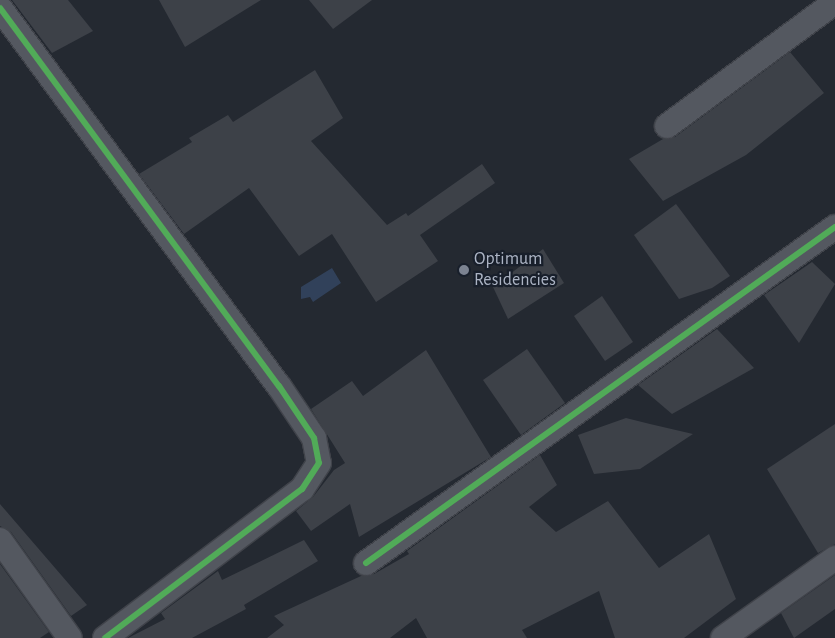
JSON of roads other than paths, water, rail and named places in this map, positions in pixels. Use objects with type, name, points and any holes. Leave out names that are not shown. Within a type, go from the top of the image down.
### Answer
[{"type":"street","points":[[667,126],[835,2]]},
{"type":"street","points":[[0,8],[279,386],[314,438],[319,463],[302,488],[105,638]]},
{"type":"street","points":[[366,563],[835,227]]},
{"type":"street","points":[[0,540],[70,638]]},
{"type":"street","points":[[723,638],[835,558]]},
{"type":"water","points":[[332,268],[341,283],[313,302],[310,297],[301,299],[301,287]]},
{"type":"place","name":"Optimum Residencies","points":[[464,270]]}]
